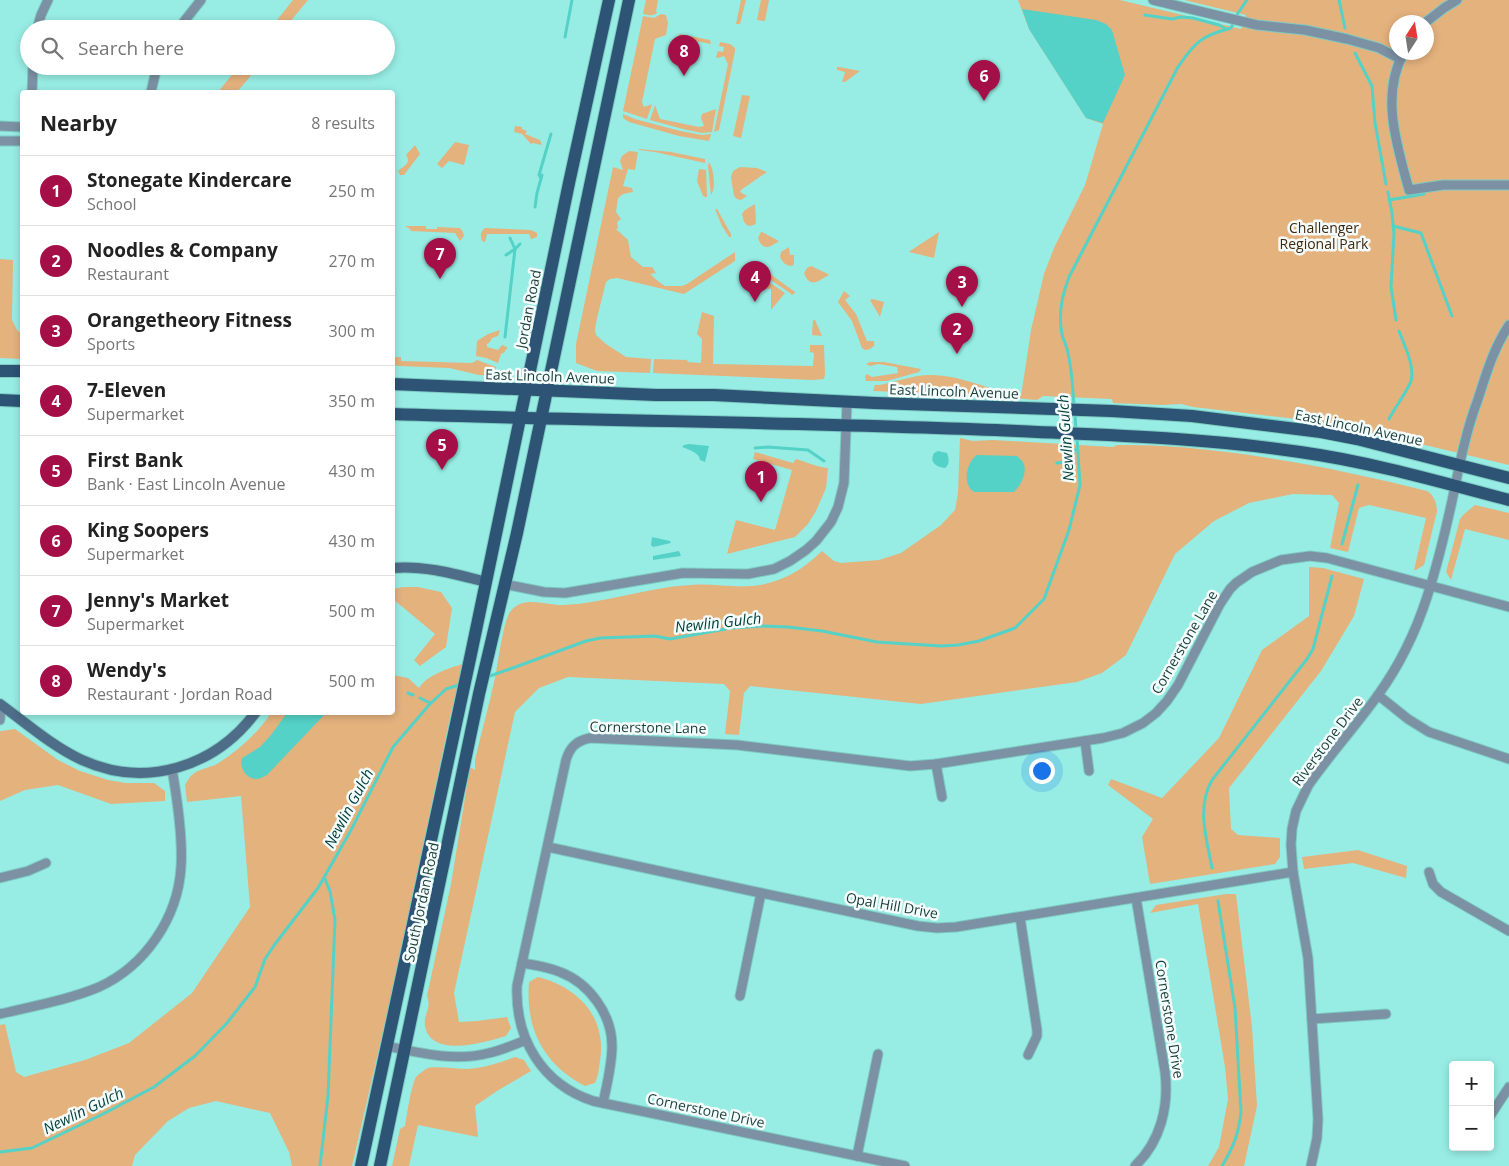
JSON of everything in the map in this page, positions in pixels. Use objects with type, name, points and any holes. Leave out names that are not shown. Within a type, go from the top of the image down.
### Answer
[{"type":"main road","name":"Jordan Road","points":[[471,654],[567,192],[610,0]]},
{"type":"main road","points":[[496,617],[517,533],[629,0]]},
{"type":"main road","points":[[0,370],[20,371]]},
{"type":"main road","name":"East Lincoln Avenue","points":[[395,384],[714,395],[1192,416],[1321,432],[1358,439],[1509,478]]},
{"type":"main road","points":[[0,400],[20,401]]},
{"type":"main road","points":[[395,414],[520,419],[616,419],[846,425],[1112,435],[1224,442],[1303,452],[1382,468],[1509,500]]},
{"type":"main road","points":[[486,582],[490,604],[496,617]]},
{"type":"main road","name":"South Jordan Road","points":[[380,1166],[496,617]]},
{"type":"main road","name":"South Jordan Road","points":[[361,1166],[471,654]]},
{"type":"street","points":[[40,20],[48,0]]},
{"type":"street","points":[[185,20],[201,0]]},
{"type":"street","points":[[1153,0],[1257,25],[1298,28],[1347,39],[1389,51]]},
{"type":"street","points":[[1434,16],[1457,0]]},
{"type":"street","points":[[1401,60],[1394,81],[1391,106],[1395,133],[1409,190],[1443,185],[1509,185]]},
{"type":"street","points":[[32,90],[33,75]]},
{"type":"street","points":[[152,90],[155,75]]},
{"type":"street","points":[[0,126],[20,127]]},
{"type":"street","points":[[0,141],[20,141]]},
{"type":"street","name":"Riverstone Drive","points":[[1311,1166],[1317,1138],[1318,1119],[1308,958],[1293,872],[1291,837],[1294,821],[1299,802],[1315,776],[1378,695],[1393,672],[1412,634],[1430,585],[1470,421],[1490,361],[1509,325]]},
{"type":"street","points":[[504,584],[538,591],[565,593],[683,572],[739,575],[756,573],[782,566],[816,541],[836,512],[844,483],[847,402]]},
{"type":"street","name":"Cornerstone Lane","points":[[526,1040],[520,1024],[517,999],[522,963],[568,754],[574,744],[583,739],[713,743],[910,766],[936,764],[1114,736],[1143,723],[1167,701],[1178,685],[1230,589],[1244,577],[1266,565],[1291,557],[1319,556],[1509,607]]},
{"type":"street","points":[[395,568],[413,567],[441,571],[486,582]]},
{"type":"street","points":[[1378,695],[1428,732],[1509,758]]},
{"type":"street","points":[[0,705],[0,720]]},
{"type":"street","points":[[0,705],[66,751],[91,763],[109,769],[129,772],[172,769],[195,762],[216,751],[240,731],[253,715]]},
{"type":"street","points":[[1085,742],[1090,771]]},
{"type":"street","points":[[936,764],[942,797]]},
{"type":"street","points":[[0,1014],[71,996],[100,986],[137,961],[156,939],[172,908],[178,889],[181,868],[179,828],[172,769]]},
{"type":"street","name":"Opal Hill Drive","points":[[548,847],[928,927],[956,927],[1293,872]]},
{"type":"street","points":[[0,878],[28,871],[46,863]]},
{"type":"street","points":[[1429,872],[1433,884],[1441,892],[1509,931]]},
{"type":"street","points":[[740,996],[761,893]]},
{"type":"street","name":"Cornerstone Drive","points":[[1135,1166],[1148,1151],[1158,1132],[1164,1113],[1166,1096],[1165,1072],[1136,898]]},
{"type":"street","points":[[1020,917],[1037,1030],[1037,1036],[1028,1055]]},
{"type":"street","points":[[522,963],[553,970],[575,979],[593,995],[605,1014],[611,1032],[612,1048],[611,1065],[603,1103]]},
{"type":"street","points":[[1312,1019],[1386,1014]]},
{"type":"street","points":[[386,1046],[440,1056],[462,1057],[491,1053],[526,1040]]},
{"type":"street","name":"Cornerstone Drive","points":[[526,1040],[544,1070],[565,1087],[585,1098],[905,1166]]},
{"type":"street","points":[[857,1156],[878,1054]]},
{"type":"street","points":[[1494,1110],[1509,1087]]},
{"type":"green space","points":[[293,0],[308,0],[291,20],[277,20]]},
{"type":"green space","points":[[646,0],[658,0],[656,12],[658,12],[656,14],[643,14]]},
{"type":"green space","points":[[741,0],[746,0],[740,24],[736,24]]},
{"type":"green space","points":[[761,0],[769,0],[765,21],[757,20]]},
{"type":"green space","name":"Challenger Regional Park","points":[[1018,0],[1120,0],[1241,29],[1246,15],[1184,0],[1509,0],[1509,465],[1387,436],[1296,419],[1181,404],[1113,403],[1112,399],[1043,396],[1037,400],[873,391],[875,385],[934,375],[956,378],[1021,396],[1031,330],[1044,274],[1054,248],[1085,185],[1103,124],[1086,118],[1029,29]]},
{"type":"green space","points":[[661,14],[666,15],[668,23],[666,35],[655,39],[642,102],[644,107],[652,104],[647,119],[623,111],[643,16],[654,18]]},
{"type":"green space","points":[[680,34],[710,40],[711,44],[680,38],[678,36]]},
{"type":"green space","points":[[720,42],[730,44],[735,48],[735,51],[719,130],[714,132],[728,64],[724,56],[716,57],[718,51],[723,52],[724,47],[719,46]]},
{"type":"green space","points":[[837,67],[860,71],[845,82],[842,82],[845,72],[837,70]]},
{"type":"green space","points":[[232,75],[251,75],[239,90],[220,90]]},
{"type":"green space","points":[[742,95],[750,96],[741,138],[733,136]]},
{"type":"green space","points":[[655,105],[660,119],[699,127],[704,126],[701,118],[702,114],[716,109],[712,132],[702,133],[650,120]]},
{"type":"green space","points":[[623,114],[680,131],[702,135],[711,134],[709,141],[679,136],[629,122],[623,118]]},
{"type":"green space","points":[[515,126],[522,127],[522,129],[527,131],[525,134],[540,140],[542,145],[531,144],[522,134],[514,132]]},
{"type":"green space","points":[[455,142],[469,145],[464,165],[449,161],[442,168],[437,164]]},
{"type":"green space","points":[[415,145],[420,154],[404,175],[400,175],[398,171],[408,161],[406,155]]},
{"type":"green space","points":[[639,150],[671,152],[705,159],[705,163]]},
{"type":"green space","points":[[629,151],[638,152],[635,170],[628,169],[623,186],[632,188],[633,192],[623,194],[618,198],[616,212],[621,219],[617,222],[618,228],[616,229],[628,240],[631,257],[643,267],[652,267],[656,273],[650,274],[665,286],[682,286],[735,252],[735,261],[684,294],[617,278],[606,282],[597,318],[596,335],[626,357],[651,359],[650,373],[597,371],[576,363],[576,344],[613,167],[623,170],[620,161],[622,156]]},
{"type":"green space","points":[[709,162],[714,178],[714,188],[711,195],[708,166]]},
{"type":"green space","points":[[740,167],[757,168],[767,172],[741,190],[740,192],[747,196],[741,200],[734,196],[731,177],[733,171]]},
{"type":"green space","points":[[699,169],[706,170],[707,197],[703,196],[697,181]]},
{"type":"green space","points":[[755,204],[756,223],[748,226],[744,222],[742,214]]},
{"type":"green space","points":[[715,209],[717,209],[731,237],[729,237],[722,226]]},
{"type":"green space","points":[[405,226],[426,226],[426,229],[437,229],[437,227],[460,228],[464,236],[460,241],[455,233],[411,231]]},
{"type":"green space","points":[[485,228],[531,230],[537,233],[537,237],[531,239],[529,234],[487,234],[485,242],[482,241],[481,235]]},
{"type":"green space","points":[[761,232],[779,241],[764,247],[758,238]]},
{"type":"green space","points":[[939,232],[934,258],[909,252],[910,251]]},
{"type":"green space","points":[[789,247],[790,255],[794,255],[794,264],[792,266],[784,263],[780,257],[781,252]]},
{"type":"green space","points":[[0,259],[13,260],[12,320],[20,332],[20,359],[0,358]]},
{"type":"green space","points":[[811,266],[829,275],[815,282],[809,281],[804,273]]},
{"type":"green space","points":[[762,268],[795,293],[792,295],[756,269]]},
{"type":"green space","points":[[753,271],[785,293],[771,310],[771,289],[762,288],[762,284],[748,284],[748,288],[744,288],[743,282],[740,279]]},
{"type":"green space","points":[[844,291],[850,296],[845,300],[856,314],[867,341],[874,341],[874,346],[870,349],[865,350],[862,348],[852,321],[838,302]]},
{"type":"green space","points":[[870,300],[884,302],[880,317]]},
{"type":"green space","points":[[702,312],[714,316],[713,364],[813,366],[814,353],[810,352],[810,345],[824,345],[824,379],[653,373],[654,359],[687,360],[688,362],[701,363],[702,339],[697,334]]},
{"type":"green space","points":[[813,320],[815,320],[822,336],[812,335]]},
{"type":"green space","points":[[500,330],[498,336],[492,338],[487,344],[487,347],[498,350],[502,345],[507,347],[505,352],[501,354],[498,363],[476,356],[477,341],[488,334]]},
{"type":"green space","points":[[395,357],[401,357],[401,361],[472,363],[477,360],[496,367],[494,376],[479,375],[449,368],[395,365]]},
{"type":"green space","points":[[870,362],[884,362],[921,369],[919,372],[887,381],[866,381],[865,376],[867,374],[872,377],[898,373],[897,367],[878,364],[870,366],[866,364]]},
{"type":"green space","points":[[960,438],[973,441],[993,440],[1113,447],[1117,445],[1174,447],[1264,457],[1346,472],[1427,491],[1435,500],[1437,511],[1424,565],[1414,570],[1426,518],[1369,505],[1359,508],[1348,552],[1330,548],[1339,503],[1332,495],[1293,494],[1249,503],[1214,521],[1175,554],[1126,655],[1102,673],[1077,682],[921,704],[750,686],[744,693],[739,735],[725,734],[730,691],[724,684],[568,677],[539,688],[515,712],[454,993],[459,1022],[507,1017],[511,1028],[506,1036],[486,1042],[460,1046],[437,1042],[429,1036],[425,1026],[429,1004],[427,996],[451,884],[470,767],[475,770],[475,760],[495,678],[507,617],[510,612],[521,603],[580,604],[675,586],[760,585],[794,573],[822,551],[834,561],[841,563],[879,560],[901,553],[941,525],[955,510],[958,493]]},
{"type":"green space","points":[[755,452],[793,463],[796,459],[828,468],[826,488],[808,524],[795,537],[727,554],[736,520],[775,530],[792,470],[753,459]]},
{"type":"green space","points":[[1475,505],[1509,513],[1509,540],[1465,529],[1451,580],[1446,572],[1460,519]]},
{"type":"green space","points":[[1309,567],[1323,568],[1364,579],[1354,616],[1321,671],[1229,788],[1231,829],[1238,835],[1280,838],[1280,857],[1275,864],[1150,884],[1142,837],[1153,819],[1108,785],[1111,779],[1162,798],[1219,738],[1262,650],[1309,616]]},
{"type":"green space","points":[[418,587],[441,592],[452,608],[446,647],[420,666],[414,660],[435,634],[395,601],[395,589]]},
{"type":"green space","points":[[463,664],[352,1166],[292,1166],[289,1152],[270,1113],[216,1101],[189,1108],[168,1121],[135,1155],[132,1166],[0,1166],[0,1025],[5,1024],[16,1072],[24,1077],[85,1060],[129,1043],[192,993],[250,907],[241,796],[187,802],[185,785],[191,776],[197,771],[217,764],[233,753],[254,735],[270,715],[395,715],[395,675],[408,678],[419,688],[427,679]]},
{"type":"green space","points":[[15,729],[58,760],[80,771],[108,780],[126,783],[154,783],[165,791],[165,801],[111,804],[58,785],[25,790],[0,801],[0,732]]},
{"type":"green space","points":[[1358,850],[1407,866],[1406,878],[1353,863],[1304,869],[1302,857]]},
{"type":"green space","points":[[1236,894],[1252,1027],[1257,1106],[1244,1166],[1208,1166],[1219,1147],[1228,1099],[1225,1067],[1198,904],[1150,913],[1156,905]]},
{"type":"green space","points":[[538,977],[566,988],[577,996],[587,1006],[594,1018],[599,1031],[601,1045],[599,1069],[595,1083],[585,1086],[558,1068],[540,1044],[530,1015],[529,999],[529,982]]},
{"type":"green space","points":[[515,1057],[524,1060],[531,1071],[475,1106],[478,1137],[418,1125],[409,1166],[392,1166],[400,1129],[405,1126],[412,1087],[416,1077],[428,1068],[467,1069],[491,1065]]},
{"type":"water","points":[[1022,9],[1096,20],[1106,24],[1112,30],[1125,75],[1103,123],[1086,118],[1029,29]]},
{"type":"water","points":[[689,444],[709,446],[705,462],[700,460],[696,453],[682,447]]},
{"type":"water","points":[[938,451],[947,453],[949,461],[945,468],[936,465],[932,459],[934,453]]},
{"type":"water","points":[[977,455],[1017,456],[1023,462],[1024,474],[1014,492],[974,492],[970,489],[967,479],[968,468],[973,458]]},
{"type":"water","points":[[652,537],[670,541],[671,543],[653,547],[651,545]]},
{"type":"water","points":[[679,551],[681,556],[653,560],[653,556]]},
{"type":"water","points":[[286,715],[324,715],[267,775],[257,779],[251,778],[242,768],[242,758],[260,747]]},
{"type":"waterway","points":[[565,37],[572,0]]},
{"type":"waterway","name":"Newlin Gulch","points":[[1074,407],[1070,366],[1060,320],[1064,291],[1069,277],[1178,67],[1189,51],[1200,41],[1212,34],[1231,28],[1247,0]]},
{"type":"waterway","points":[[1339,0],[1345,28]]},
{"type":"waterway","points":[[1145,15],[1172,19],[1181,17],[1193,18],[1219,25],[1226,29]]},
{"type":"waterway","points":[[1355,53],[1372,86],[1375,123],[1386,184]]},
{"type":"waterway","points":[[541,178],[539,175],[551,134]]},
{"type":"waterway","points":[[535,207],[542,175]]},
{"type":"waterway","points":[[1388,192],[1394,234],[1391,287],[1396,320]]},
{"type":"waterway","points":[[1389,200],[1424,194]]},
{"type":"waterway","points":[[1393,226],[1421,233],[1452,316]]},
{"type":"waterway","points":[[510,238],[515,249],[520,244]]},
{"type":"waterway","points":[[506,255],[515,249]]},
{"type":"waterway","points":[[505,337],[515,249]]},
{"type":"waterway","points":[[1389,419],[1409,385],[1412,375],[1412,368],[1399,331]]},
{"type":"waterway","name":"Newlin Gulch","points":[[1075,413],[1076,432]]},
{"type":"waterway","name":"Newlin Gulch","points":[[487,677],[586,641],[600,638],[655,636],[670,639],[731,628],[763,626],[822,631],[877,642],[941,646],[979,641],[1015,628],[1044,599],[1069,530],[1080,485],[1077,438]]},
{"type":"waterway","points":[[755,448],[808,450],[824,461]]},
{"type":"waterway","points":[[1057,463],[1065,462],[1077,448]]},
{"type":"waterway","points":[[1342,544],[1358,485]]},
{"type":"waterway","points":[[1212,868],[1204,824],[1207,791],[1212,780],[1313,649],[1332,576]]},
{"type":"waterway","name":"Newlin Gulch","points":[[0,1152],[32,1148],[105,1113],[154,1087],[195,1056],[227,1023],[255,987],[265,959],[318,888],[351,830],[393,747],[429,705],[446,689],[462,684]]},
{"type":"waterway","points":[[408,693],[413,695]]},
{"type":"waterway","points":[[420,698],[430,703]]},
{"type":"waterway","points":[[320,1166],[328,1096],[335,920],[330,891],[325,879]]},
{"type":"waterway","points":[[1218,901],[1235,1008],[1241,1112],[1235,1140],[1222,1166]]},
{"type":"place","name":"Wendy's","points":[[684,76]]},
{"type":"place","name":"King Soopers","points":[[984,101]]},
{"type":"place","name":"Jenny's Market","points":[[440,279]]},
{"type":"place","name":"7-Eleven","points":[[755,302]]},
{"type":"place","name":"Orangetheory Fitness","points":[[962,307]]},
{"type":"place","name":"Noodles & Company","points":[[957,354]]},
{"type":"place","name":"First Bank","points":[[442,470]]},
{"type":"place","name":"Stonegate Kindercare","points":[[761,502]]}]
